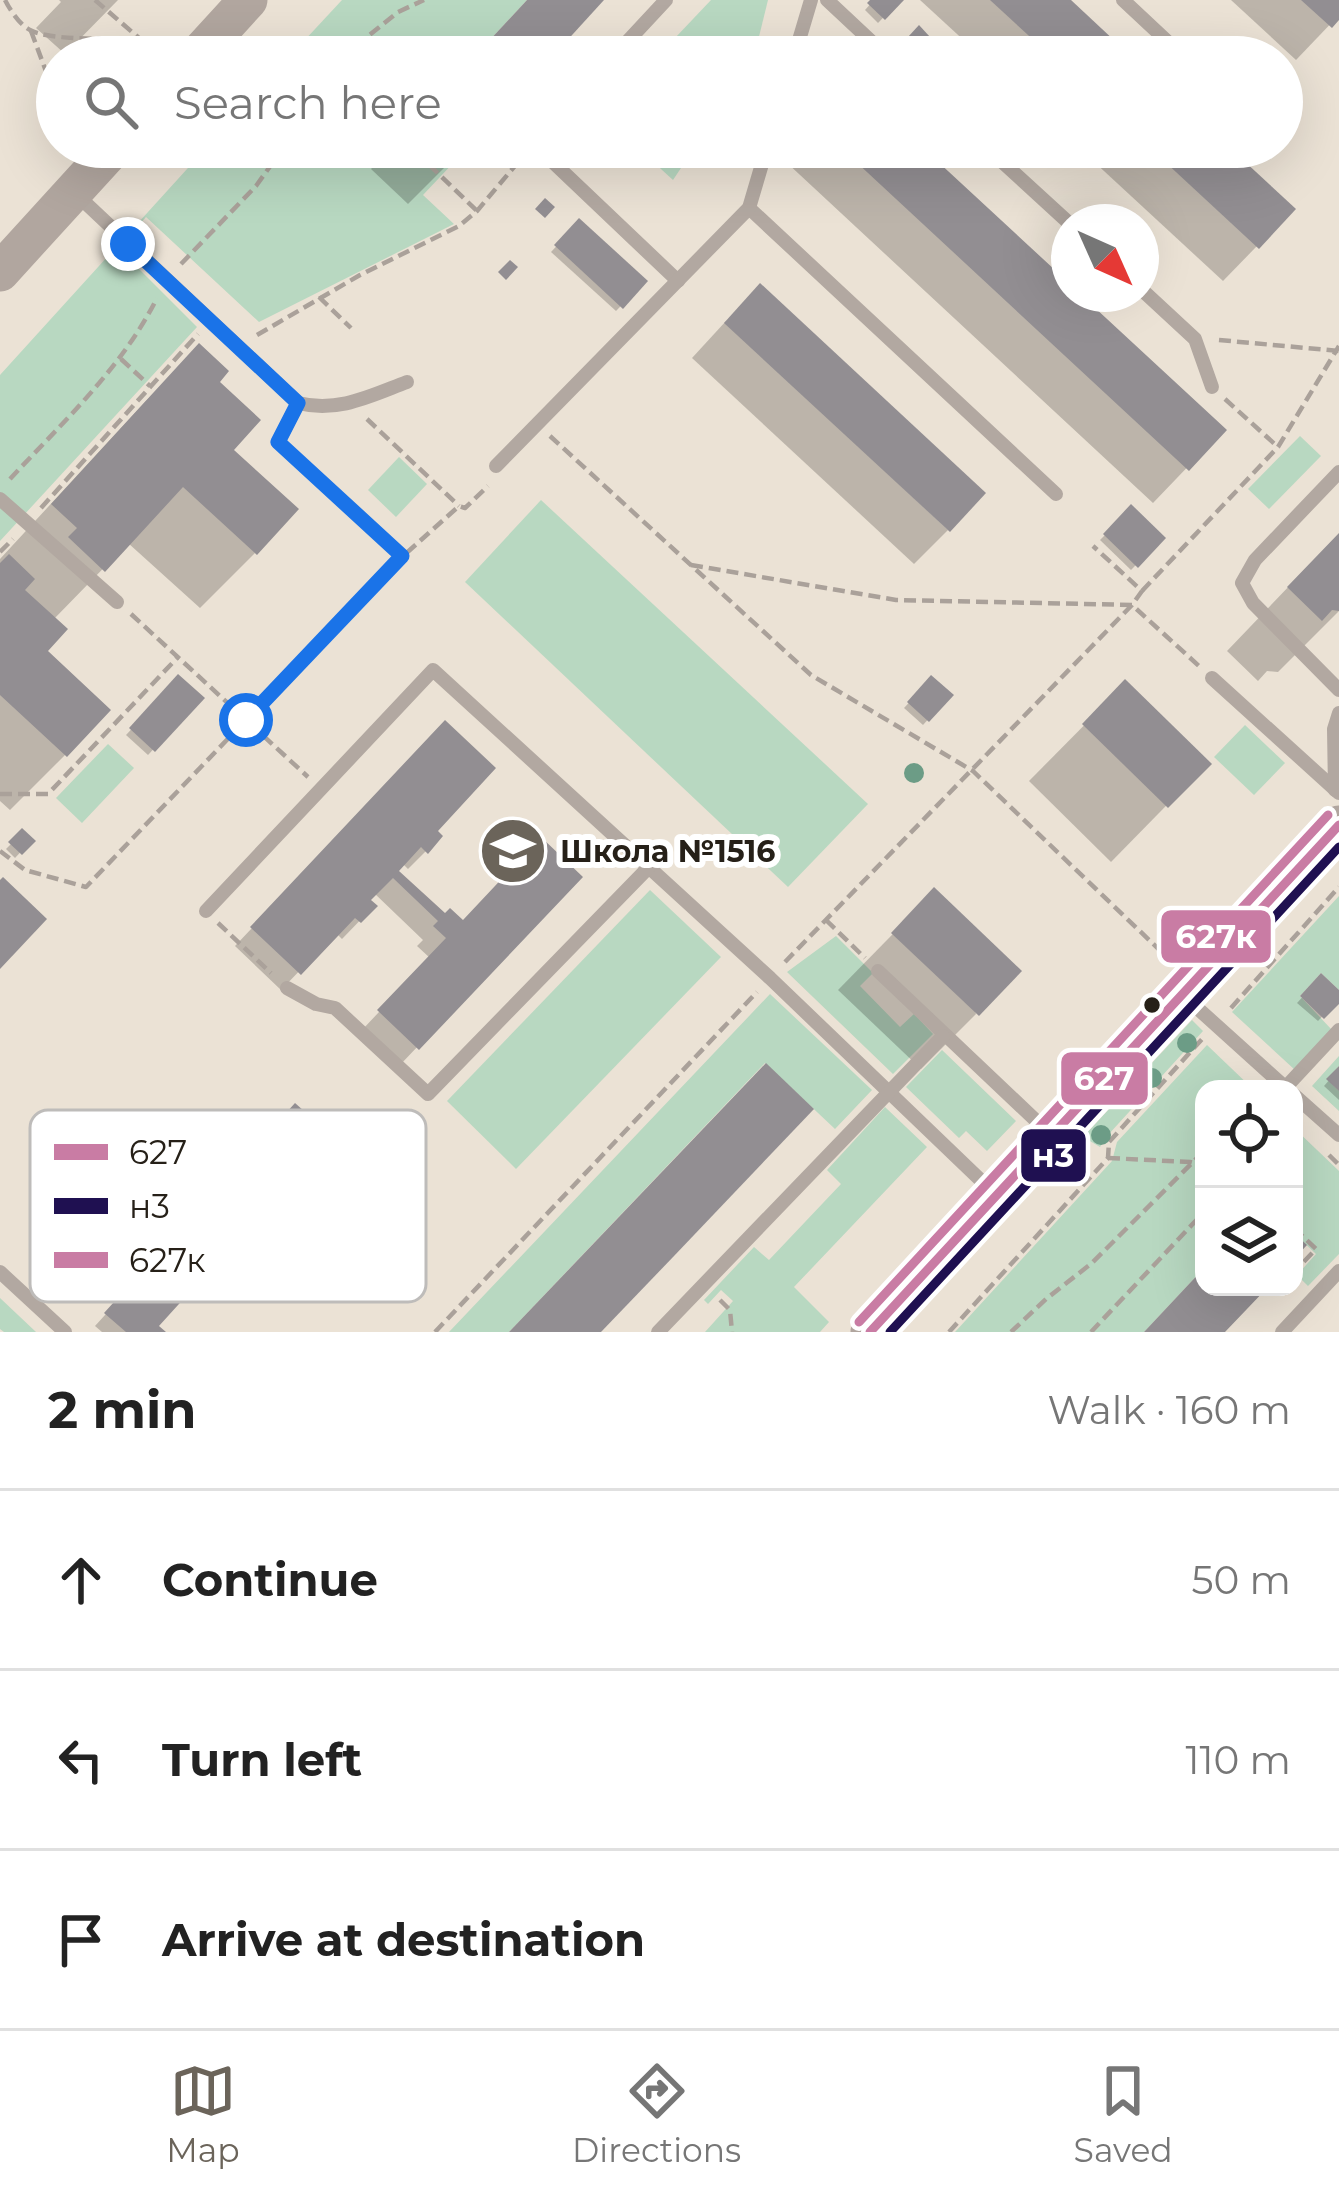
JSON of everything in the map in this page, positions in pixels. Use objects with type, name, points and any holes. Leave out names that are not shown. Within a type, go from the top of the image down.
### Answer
[{"type":"street","points":[[215,36],[248,0]]},
{"type":"street","points":[[0,272],[94,168]]},
{"type":"street","points":[[870,1332],[1052,1136],[1176,977],[1338,803]]},
{"type":"lane","points":[[633,36],[666,0]]},
{"type":"lane","points":[[800,36],[811,0]]},
{"type":"lane","points":[[826,0],[865,36]]},
{"type":"lane","points":[[1123,0],[1162,36]]},
{"type":"lane","points":[[559,168],[679,281]]},
{"type":"lane","points":[[496,472],[749,208],[761,168]]},
{"type":"lane","points":[[1009,168],[1051,207]]},
{"type":"lane","points":[[73,191],[298,403],[320,408],[407,382]]},
{"type":"lane","points":[[749,208],[1056,494]]},
{"type":"lane","points":[[1159,306],[1195,339],[1211,387]]},
{"type":"lane","points":[[278,442],[298,403]]},
{"type":"lane","points":[[1339,472],[1255,560],[1241,584],[1253,603],[1339,690]]},
{"type":"lane","points":[[0,494],[118,602]]},
{"type":"lane","points":[[206,911],[433,670],[770,978],[953,1162],[997,1196]]},
{"type":"lane","points":[[1212,678],[1338,803]]},
{"type":"lane","points":[[1338,803],[1334,729],[1339,713]]},
{"type":"lane","points":[[287,988],[316,1004],[335,1008],[428,1094],[648,868]]},
{"type":"lane","points":[[878,971],[1052,1136]]},
{"type":"lane","points":[[1176,977],[1216,1024],[1278,1080]]},
{"type":"lane","points":[[1297,1080],[1339,1030]]},
{"type":"lane","points":[[658,1332],[944,1036]]},
{"type":"lane","points":[[1303,1103],[1339,1136]]},
{"type":"lane","points":[[1282,1332],[1339,1271]]},
{"type":"lane","points":[[0,1272],[30,1300]]},
{"type":"lane","points":[[32,1302],[65,1332]]},
{"type":"path","points":[[95,0],[138,36]]},
{"type":"path","points":[[368,36],[398,12],[424,0]]},
{"type":"path","points":[[2,2],[31,31],[36,45]]},
{"type":"path","points":[[31,31],[65,36]]},
{"type":"path","points":[[0,494],[121,359],[166,281],[269,168]]},
{"type":"path","points":[[432,168],[477,211]]},
{"type":"path","points":[[238,346],[459,226],[513,168]]},
{"type":"path","points":[[319,298],[351,328]]},
{"type":"path","points":[[0,552],[210,321]]},
{"type":"path","points":[[434,1332],[1278,447],[1338,349],[1195,339]]},
{"type":"path","points":[[121,359],[150,386]]},
{"type":"path","points":[[1211,387],[1278,447]]},
{"type":"path","points":[[350,402],[459,506],[465,508],[496,472]]},
{"type":"path","points":[[543,429],[811,675],[973,772],[1176,977]]},
{"type":"path","points":[[278,442],[402,556]]},
{"type":"path","points":[[0,850],[25,869],[86,887],[402,556],[459,506]]},
{"type":"path","points":[[1093,546],[1142,591]]},
{"type":"path","points":[[688,564],[896,600],[1132,605],[1212,678]]},
{"type":"path","points":[[118,602],[321,789]]},
{"type":"path","points":[[0,794],[48,794],[178,657]]},
{"type":"path","points":[[949,1332],[1108,1158],[1109,1142],[1339,886]]},
{"type":"path","points":[[206,911],[287,988]]},
{"type":"path","points":[[826,920],[878,971]]},
{"type":"path","points":[[1108,1158],[1195,1163]]},
{"type":"path","points":[[1011,1332],[1092,1263],[1195,1158]]},
{"type":"path","points":[[1091,1332],[1195,1222]]},
{"type":"path","points":[[1303,1237],[1316,1249],[1303,1263]]},
{"type":"path","points":[[704,1284],[730,1310],[733,1332]]},
{"type":"green space","points":[[342,0],[527,0],[494,36],[309,36]]},
{"type":"green space","points":[[711,0],[768,0],[759,36],[677,36]]},
{"type":"green space","points":[[188,168],[448,168],[423,195],[454,224],[259,322],[146,217],[118,248],[197,327],[0,541],[0,375]]},
{"type":"green space","points":[[660,168],[681,168],[673,180]]},
{"type":"green space","points":[[1300,436],[1321,456],[1269,509],[1248,489]]},
{"type":"green space","points":[[399,457],[427,484],[396,517],[368,490]]},
{"type":"green space","points":[[541,500],[868,804],[788,887],[465,582]]},
{"type":"green space","points":[[1245,725],[1285,763],[1254,795],[1214,757]]},
{"type":"green space","points":[[108,744],[134,768],[82,823],[56,798]]},
{"type":"green space","points":[[650,890],[721,957],[516,1169],[447,1101]]},
{"type":"green space","points":[[1339,896],[1339,990],[1321,973],[1300,996],[1332,1030],[1295,1070],[1232,1012]]},
{"type":"green space","points":[[836,936],[873,973],[860,986],[900,1027],[914,1014],[933,1034],[893,1074],[787,972]]},
{"type":"green space","points":[[770,994],[872,1090],[835,1129],[765,1063],[509,1332],[449,1332]]},
{"type":"green space","points":[[1192,1020],[1203,1031],[1100,1147],[1083,1137]]},
{"type":"green space","points":[[1207,1045],[1244,1080],[1195,1080],[1195,1278],[1144,1332],[955,1332],[1112,1161],[1117,1142]]},
{"type":"green space","points":[[942,1050],[1016,1121],[987,1151],[966,1131],[959,1138],[906,1087]]},
{"type":"green space","points":[[1339,1056],[1339,1066],[1327,1079],[1339,1091],[1339,1111],[1312,1086]]},
{"type":"green space","points":[[885,1107],[927,1147],[794,1287],[829,1322],[820,1332],[705,1332],[733,1301],[721,1290],[708,1304],[704,1300],[754,1247],[769,1260],[841,1184],[827,1170]]},
{"type":"green space","points":[[1303,1137],[1339,1171],[1339,1254],[1308,1286],[1303,1268],[1316,1254],[1303,1242]]},
{"type":"green space","points":[[0,1298],[36,1332],[0,1329]]},
{"type":"building","points":[[527,0],[604,0],[571,36],[494,36]]},
{"type":"building","points":[[904,0],[885,20],[867,3]]},
{"type":"building","points":[[990,0],[1071,0],[1110,36],[1029,36]]},
{"type":"building","points":[[1301,0],[1339,0],[1339,20],[1332,28]]},
{"type":"building","points":[[919,25],[929,36],[909,36]]},
{"type":"building","points":[[863,168],[945,168],[1051,266],[1051,312],[1099,312],[1227,430],[1189,471]]},
{"type":"building","points":[[1172,168],[1252,168],[1296,209],[1259,249]]},
{"type":"building","points":[[545,198],[555,207],[545,218],[535,209]]},
{"type":"building","points":[[579,218],[648,281],[623,309],[554,245]]},
{"type":"building","points":[[510,260],[518,267],[506,280],[498,272]]},
{"type":"building","points":[[760,283],[986,493],[950,532],[724,323]]},
{"type":"building","points":[[199,343],[229,371],[220,382],[261,420],[234,450],[299,509],[257,555],[183,487],[105,572],[68,537],[77,528],[51,504]]},
{"type":"building","points":[[1131,504],[1166,538],[1138,568],[1103,534]]},
{"type":"building","points":[[1339,533],[1339,611],[1332,610],[1322,621],[1287,587]]},
{"type":"building","points":[[9,554],[35,579],[25,590],[68,629],[48,651],[111,710],[67,757],[0,695],[0,563]]},
{"type":"building","points":[[178,674],[205,698],[155,752],[129,728]]},
{"type":"building","points":[[931,675],[954,695],[929,722],[907,702]]},
{"type":"building","points":[[1125,679],[1212,764],[1168,808],[1082,724]]},
{"type":"building","points":[[445,720],[496,768],[438,831],[443,836],[428,854],[421,847],[399,871],[445,913],[450,908],[463,920],[541,837],[583,877],[419,1050],[377,1010],[446,938],[433,926],[438,921],[393,878],[371,900],[378,906],[361,923],[355,918],[301,975],[250,927]]},
{"type":"building","points":[[22,828],[36,841],[22,855],[8,842]]},
{"type":"building","points":[[3,877],[47,919],[0,969],[0,880]]},
{"type":"building","points":[[934,887],[1022,971],[979,1016],[891,933]]},
{"type":"building","points":[[1321,973],[1339,990],[1339,1004],[1324,1019],[1300,996]]},
{"type":"building","points":[[766,1063],[814,1109],[674,1256],[601,1332],[509,1332]]},
{"type":"building","points":[[1339,1066],[1339,1091],[1326,1079]]},
{"type":"building","points":[[1195,1278],[1195,1296],[1259,1296],[1225,1332],[1144,1332]]},
{"type":"building","points":[[114,1302],[181,1302],[159,1326],[166,1332],[126,1332],[104,1313]]},
{"type":"transit line","name":"627к","points":[[859,1322],[1328,815]]},
{"type":"transit line","name":"627","points":[[870,1332],[1339,825]]},
{"type":"transit line","name":"н3","points":[[890,1332],[1339,847]]},
{"type":"place","name":"Школа №1516","points":[[513,851]]},
{"type":"route","points":[[128,244],[298,403],[278,442],[402,556],[246,720]]}]
